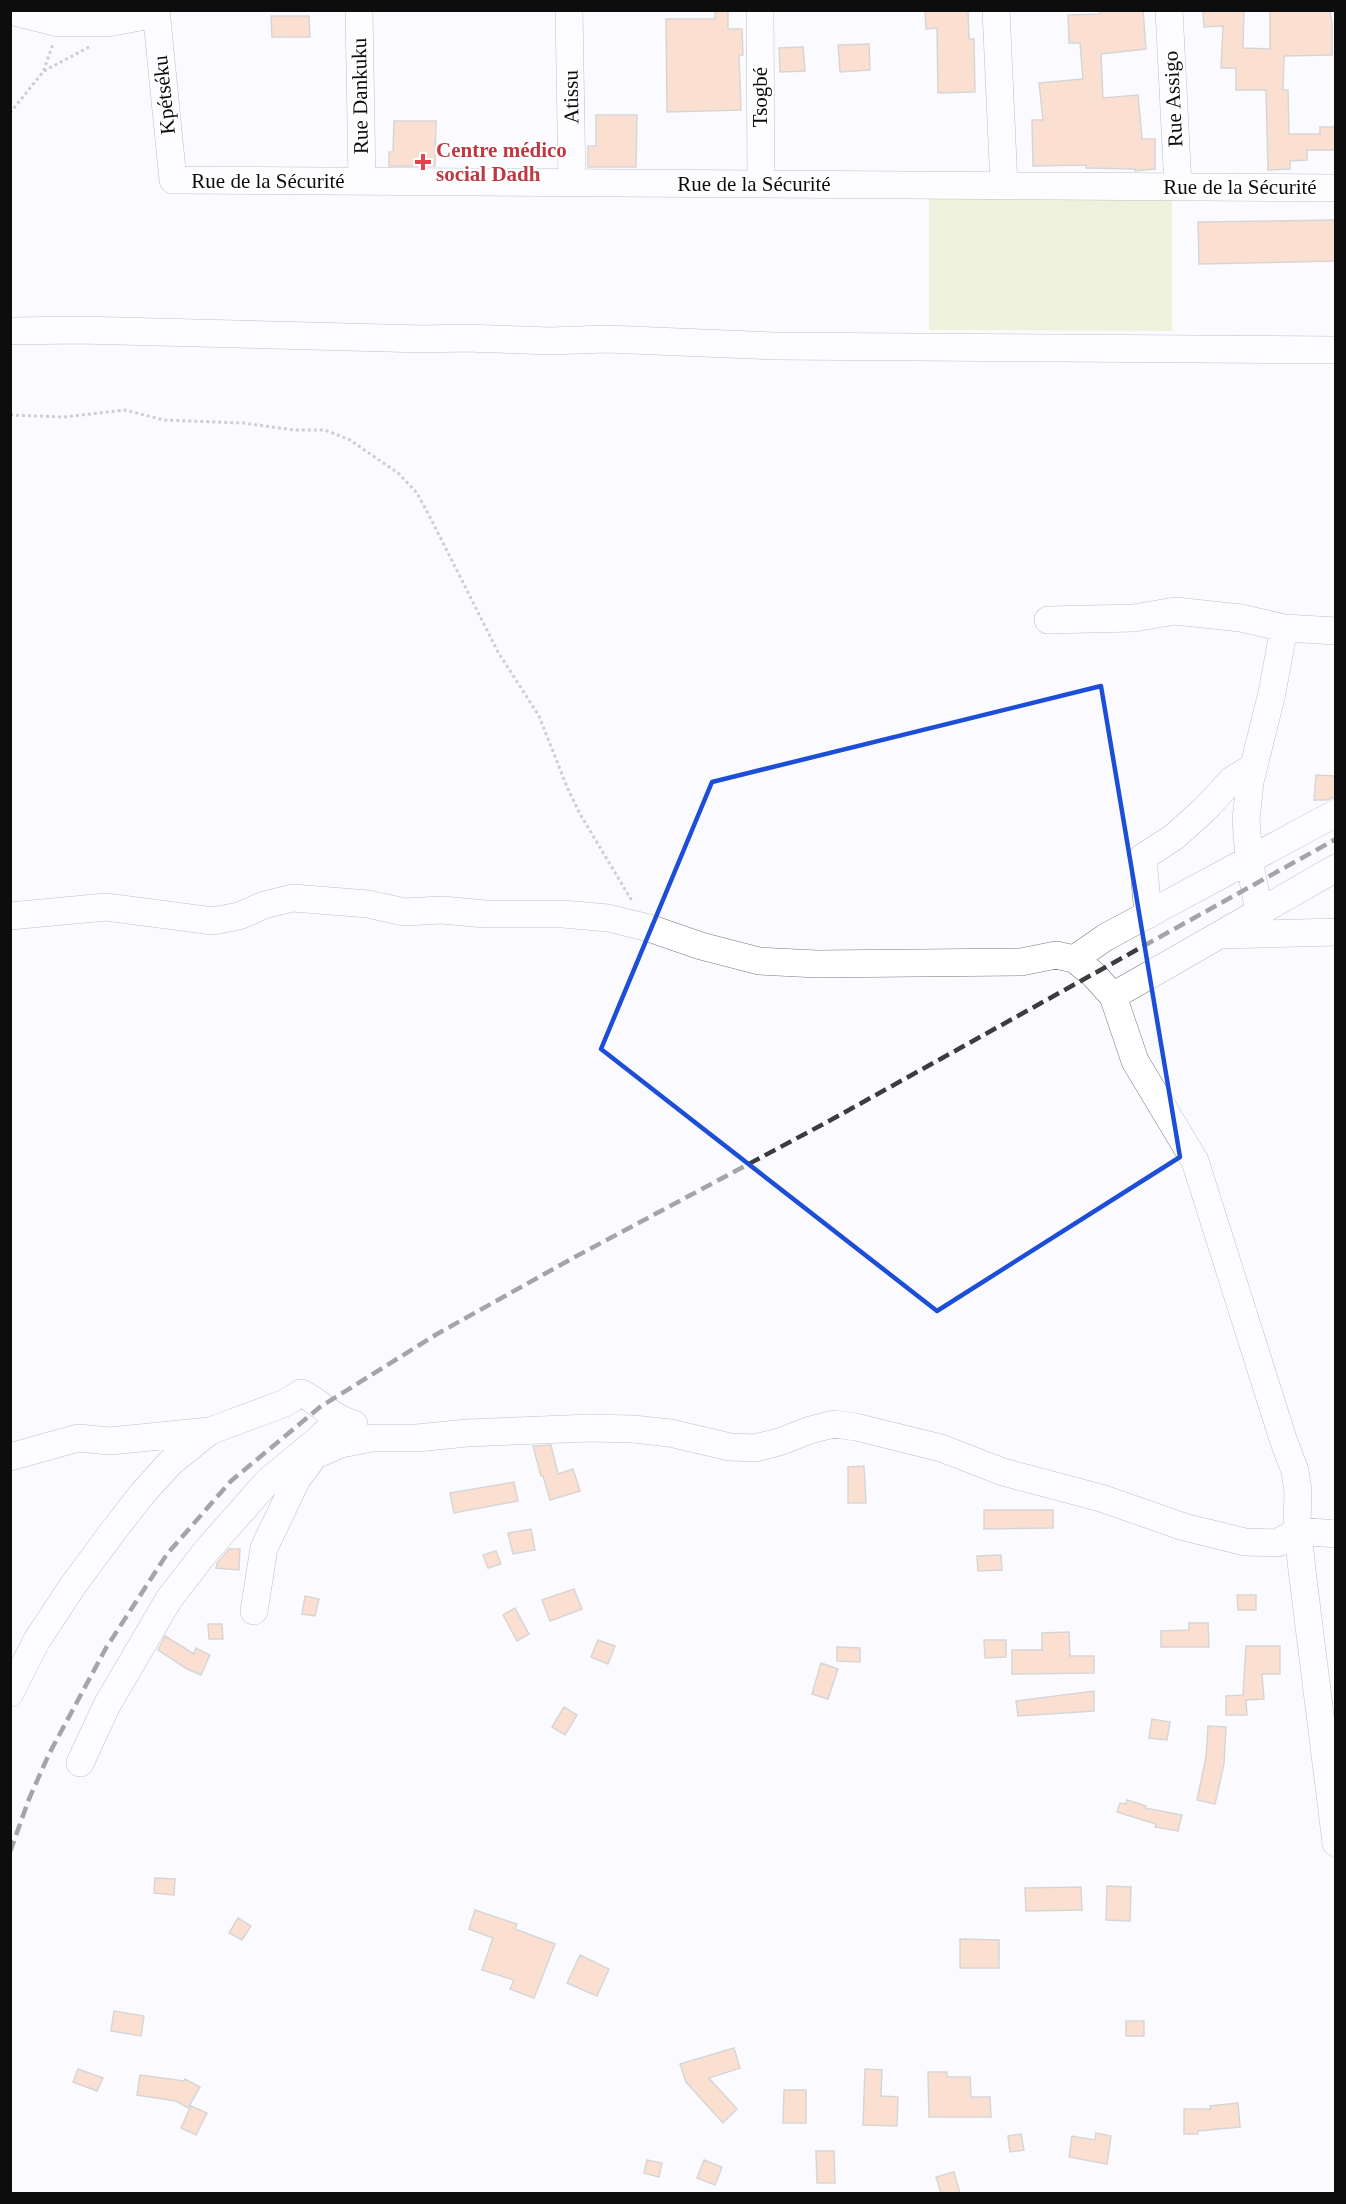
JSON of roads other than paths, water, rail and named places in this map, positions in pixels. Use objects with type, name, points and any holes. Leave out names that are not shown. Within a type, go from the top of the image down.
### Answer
[{"type":"street","name":"Rue Dankuku","points":[[359,10],[362,181]]},
{"type":"street","name":"Atissu","points":[[569,10],[572,183]]},
{"type":"street","name":"Tsogbé","points":[[760,10],[761,184]]},
{"type":"street","points":[[996,10],[1004,186]]},
{"type":"street","name":"Rue Assigo","points":[[1169,10],[1178,187]]},
{"type":"street","points":[[10,11],[58,23],[108,23],[156,12]]},
{"type":"street","name":"Kpétséku","points":[[156,12],[173,180]]},
{"type":"street","name":"Rue de la Sécurité","points":[[173,180],[1335,188]]},
{"type":"street","points":[[10,331],[79,330],[424,339],[606,339],[775,346],[1335,350]]},
{"type":"street","points":[[1048,620],[1134,618],[1175,611],[1241,618],[1284,628],[1335,631]]},
{"type":"street","points":[[1259,912],[1249,859],[1246,820],[1250,782],[1272,693],[1284,628]]},
{"type":"street","points":[[1148,915],[1143,857],[1174,837],[1232,780],[1253,767]]},
{"type":"street","points":[[1074,959],[1106,938],[1335,813]]},
{"type":"street","points":[[1113,996],[1335,868]]},
{"type":"street","points":[[10,916],[106,907],[213,921],[239,916],[264,905],[292,898],[368,904],[404,912],[442,910],[484,914],[563,914],[608,918],[759,961],[817,964],[1021,962],[1056,955],[1074,959],[1093,974],[1113,996],[1135,1062],[1195,1161],[1295,1471],[1298,1491],[1298,1532],[1335,1843]]},
{"type":"street","points":[[1216,936],[1335,932]]},
{"type":"street","points":[[10,1457],[78,1438],[110,1441],[210,1431],[285,1403],[301,1393],[313,1398],[320,1407],[339,1420],[399,1438]]},
{"type":"street","points":[[80,1763],[107,1705],[169,1599],[207,1550],[268,1480],[339,1420]]},
{"type":"street","points":[[254,1611],[264,1548],[297,1479],[315,1455],[341,1444],[372,1438],[590,1428],[633,1429],[670,1433],[730,1447],[755,1448],[834,1424],[856,1427],[941,1448],[1003,1472],[1101,1498],[1184,1527],[1245,1542],[1277,1543],[1298,1532],[1335,1534]]},
{"type":"street","points":[[10,1693],[37,1640],[74,1584],[136,1502],[170,1463],[210,1431]]},
{"type":"railway","points":[[10,1852],[29,1799],[49,1754],[106,1648],[167,1554],[231,1481],[320,1407],[437,1334],[573,1258],[829,1121],[1336,839]]},
{"type":"place","name":"Centre médico social Dadh","points":[[423,162]]}]
